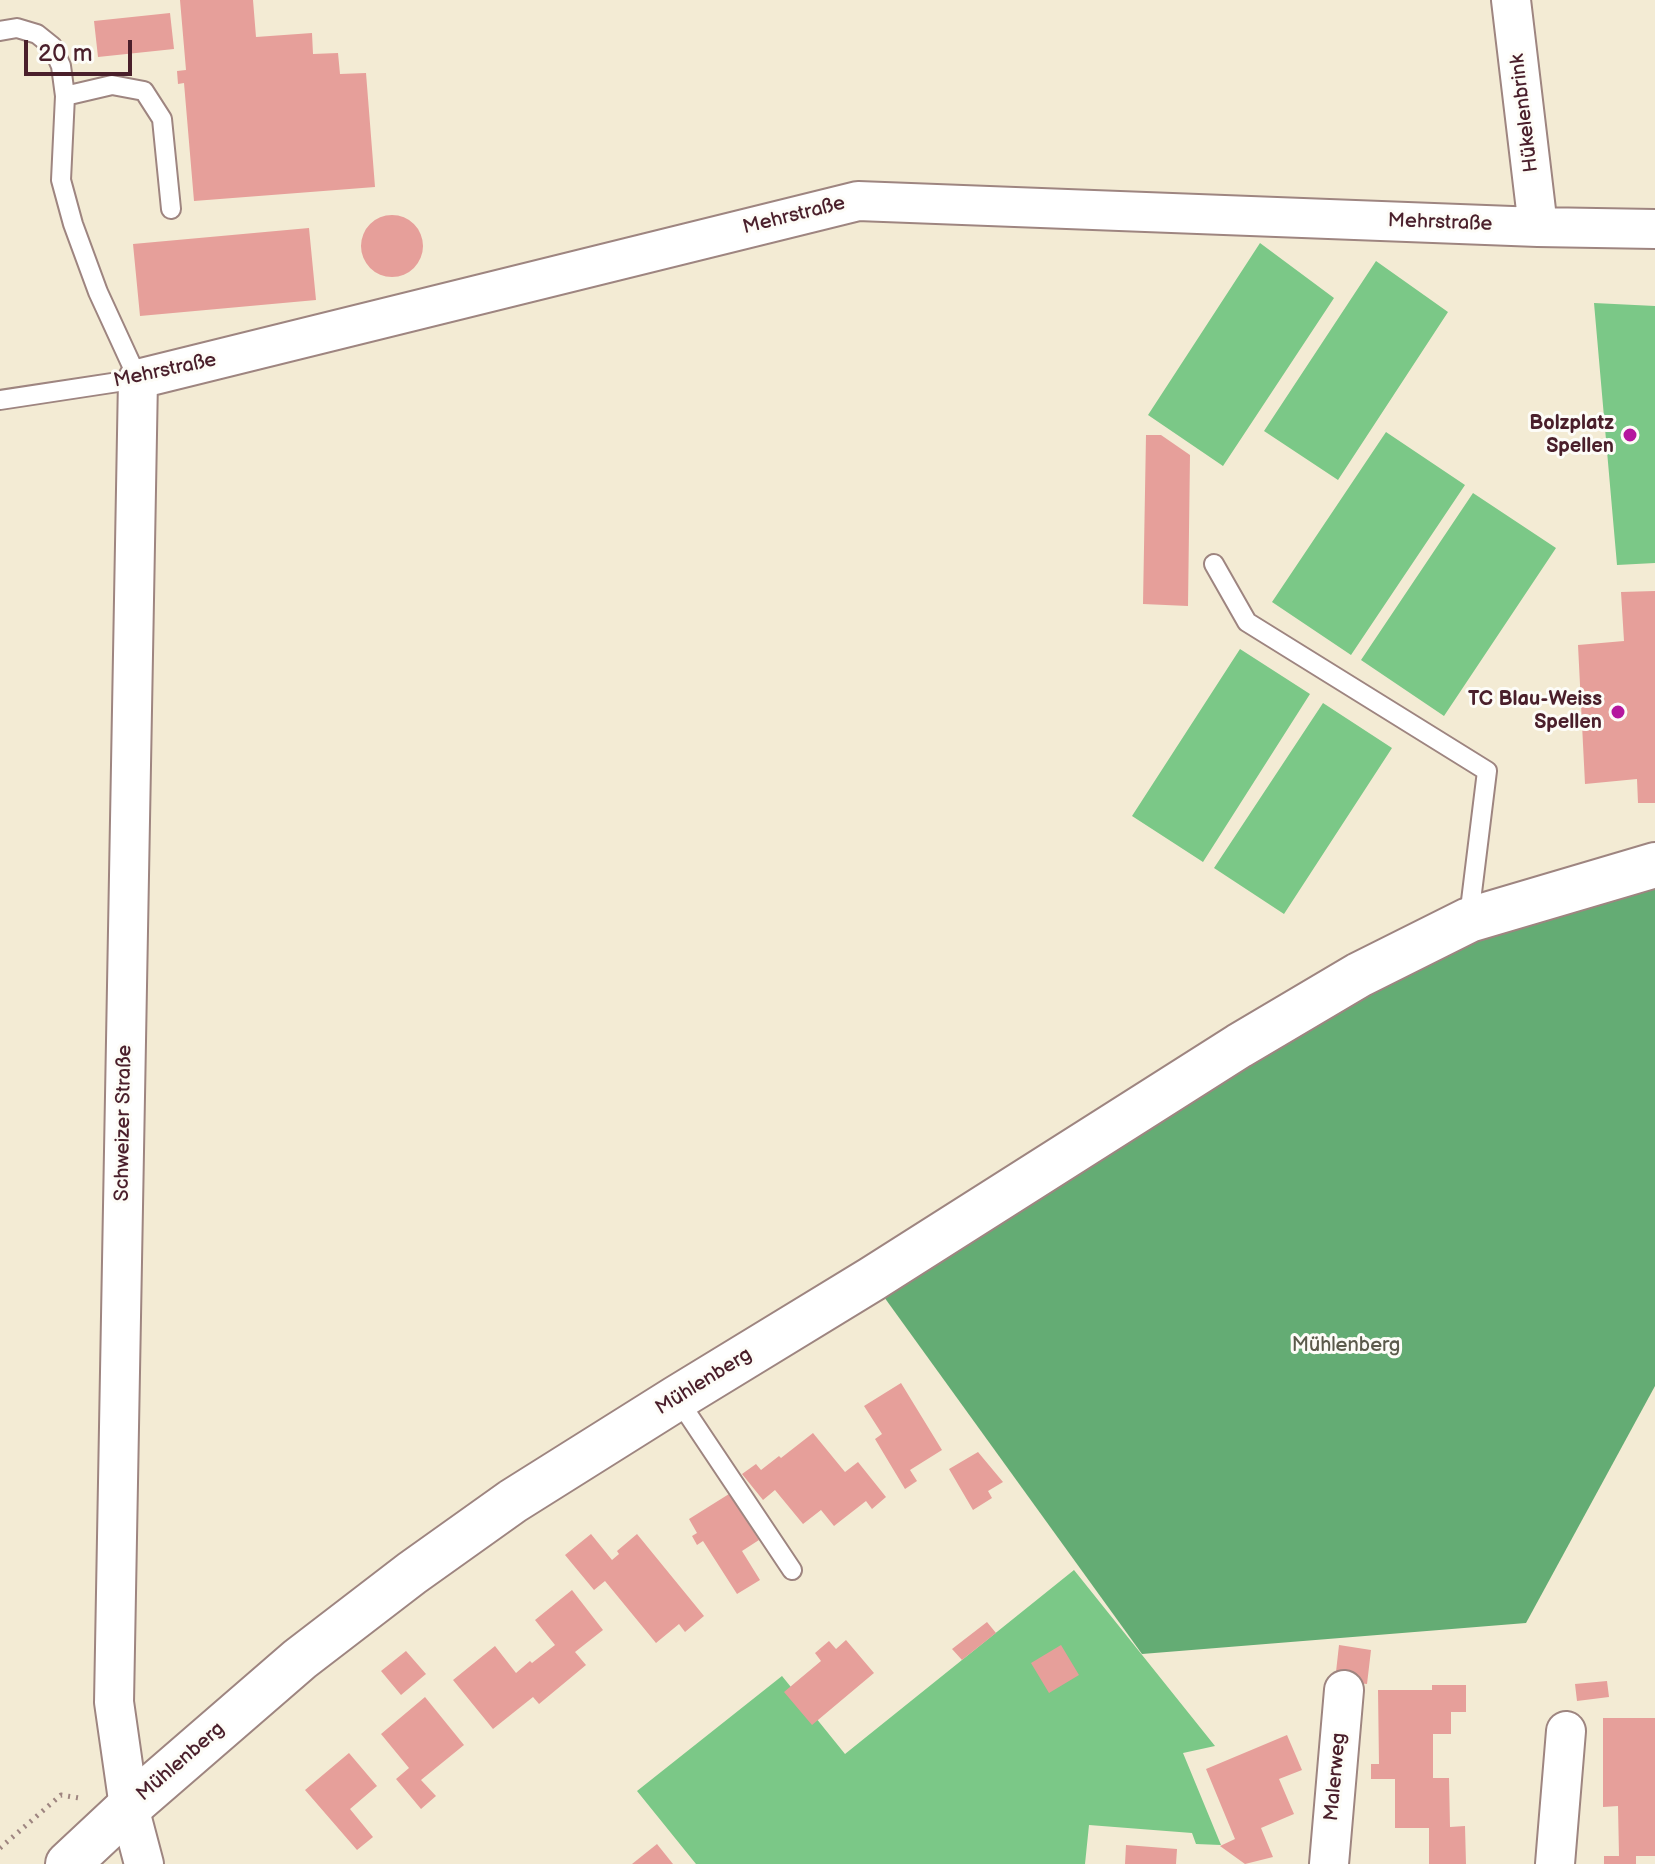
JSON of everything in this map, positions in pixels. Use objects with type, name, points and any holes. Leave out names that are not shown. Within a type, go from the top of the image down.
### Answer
[{"type":"street","name":"Hükelenbrink","points":[[1511,0],[1538,227]]},
{"type":"street","name":"Mehrstraße","points":[[138,379],[858,201],[1655,229]]},
{"type":"street","name":"Schweizer Straße","points":[[138,379],[114,1702],[129,1807],[144,1864]]},
{"type":"street","name":"Mühlenberg","points":[[68,1864],[300,1659],[513,1501],[872,1279],[1239,1046],[1359,975],[1469,920],[1655,865]]},
{"type":"street","name":"Malerweg","points":[[1329,1864],[1344,1690]]},
{"type":"street","points":[[1555,1864],[1566,1731]]},
{"type":"lane","points":[[0,31],[17,28],[37,34],[52,46],[61,66],[65,96],[61,180],[73,224],[98,292],[138,379]]},
{"type":"lane","points":[[65,96],[112,85],[144,91],[162,119],[171,209]]},
{"type":"lane","name":"Mehrstraße","points":[[0,400],[138,379]]},
{"type":"lane","points":[[1214,564],[1247,622],[1487,771],[1469,920]]},
{"type":"lane","points":[[677,1398],[792,1570]]},
{"type":"green space","points":[[1260,243],[1334,298],[1223,466],[1148,415]]},
{"type":"green space","points":[[1376,261],[1448,312],[1338,480],[1264,431]]},
{"type":"green space","name":"Bolzplatz Spellen","points":[[1594,303],[1655,306],[1655,563],[1617,565]]},
{"type":"green space","points":[[1386,432],[1465,485],[1351,655],[1272,602]]},
{"type":"green space","points":[[1473,493],[1556,548],[1444,716],[1361,660]]},
{"type":"green space","points":[[1240,649],[1310,694],[1203,862],[1132,816]]},
{"type":"green space","points":[[1323,703],[1392,748],[1284,914],[1214,868]]},
{"type":"green space","name":"Mühlenberg","points":[[1655,881],[1655,1386],[1526,1623],[1142,1654],[879,1290],[1424,960],[1480,937]]},
{"type":"green space","points":[[1074,1570],[1215,1746],[1183,1753],[1221,1845],[1196,1844],[1192,1833],[1089,1825],[1085,1864],[696,1864],[637,1791],[782,1676],[845,1754]]},
{"type":"building","points":[[180,0],[253,0],[256,37],[312,33],[313,54],[338,53],[340,74],[366,73],[375,187],[194,201],[184,83],[178,84],[177,71],[186,70]]},
{"type":"building","points":[[170,13],[174,49],[98,57],[94,21]]},
{"type":"building","points":[[392,215],[414,224],[423,246],[414,268],[392,277],[370,268],[361,246],[370,224]]},
{"type":"building","points":[[309,228],[316,300],[140,316],[133,244]]},
{"type":"building","points":[[1146,435],[1161,435],[1190,455],[1188,606],[1143,604]]},
{"type":"building","name":"TC Blau-Weiss Spellen","points":[[1655,591],[1655,803],[1638,803],[1637,779],[1585,784],[1578,645],[1624,641],[1621,592]]},
{"type":"building","points":[[901,1383],[942,1450],[910,1470],[917,1481],[905,1489],[875,1439],[882,1434],[864,1406]]},
{"type":"building","points":[[813,1433],[845,1472],[858,1462],[886,1497],[872,1509],[866,1501],[834,1526],[821,1510],[803,1524],[775,1490],[763,1500],[742,1474],[756,1464],[761,1470]]},
{"type":"building","points":[[978,1452],[1003,1482],[988,1491],[992,1498],[973,1510],[949,1469]]},
{"type":"building","points":[[729,1494],[759,1540],[742,1551],[760,1580],[737,1594],[703,1541],[697,1545],[692,1536],[697,1533],[689,1519]]},
{"type":"building","points":[[591,1534],[612,1560],[619,1554],[617,1551],[637,1534],[704,1616],[685,1632],[679,1624],[656,1643],[605,1581],[594,1590],[565,1555]]},
{"type":"building","points":[[572,1590],[603,1630],[575,1652],[586,1665],[539,1704],[533,1697],[493,1729],[453,1680],[495,1646],[516,1673],[530,1661],[532,1663],[555,1645],[535,1620]]},
{"type":"building","points":[[987,1622],[996,1633],[962,1660],[952,1649]]},
{"type":"building","points":[[846,1640],[874,1673],[812,1725],[784,1692],[821,1661],[815,1653],[829,1641],[836,1649]]},
{"type":"building","points":[[1061,1645],[1079,1675],[1049,1693],[1031,1663]]},
{"type":"building","points":[[1339,1645],[1371,1650],[1367,1684],[1335,1681]]},
{"type":"building","points":[[406,1651],[426,1674],[401,1695],[381,1671]]},
{"type":"building","points":[[1607,1681],[1609,1697],[1577,1701],[1575,1684]]},
{"type":"building","points":[[1432,1685],[1466,1685],[1466,1712],[1451,1712],[1451,1734],[1433,1734],[1433,1778],[1449,1778],[1450,1827],[1465,1826],[1466,1864],[1429,1864],[1429,1828],[1395,1828],[1395,1779],[1371,1779],[1371,1764],[1379,1764],[1378,1690],[1432,1690]]},
{"type":"building","points":[[425,1697],[464,1745],[421,1780],[436,1796],[421,1809],[396,1779],[409,1768],[381,1734]]},
{"type":"building","points":[[1603,1718],[1655,1718],[1655,1856],[1636,1856],[1636,1864],[1604,1864],[1604,1856],[1619,1856],[1618,1806],[1603,1807]]},
{"type":"building","points":[[1287,1735],[1302,1770],[1279,1779],[1294,1814],[1261,1828],[1273,1857],[1245,1864],[1220,1846],[1235,1839],[1206,1769]]},
{"type":"building","points":[[349,1753],[377,1786],[350,1809],[373,1837],[357,1850],[305,1790]]},
{"type":"building","points":[[657,1844],[673,1864],[632,1864]]},
{"type":"building","points":[[1126,1845],[1177,1849],[1176,1864],[1125,1864]]},
{"type":"place","name":"Bolzplatz Spellen","points":[[1630,435]]},
{"type":"place","name":"TC Blau-Weiss Spellen","points":[[1618,712]]}]
